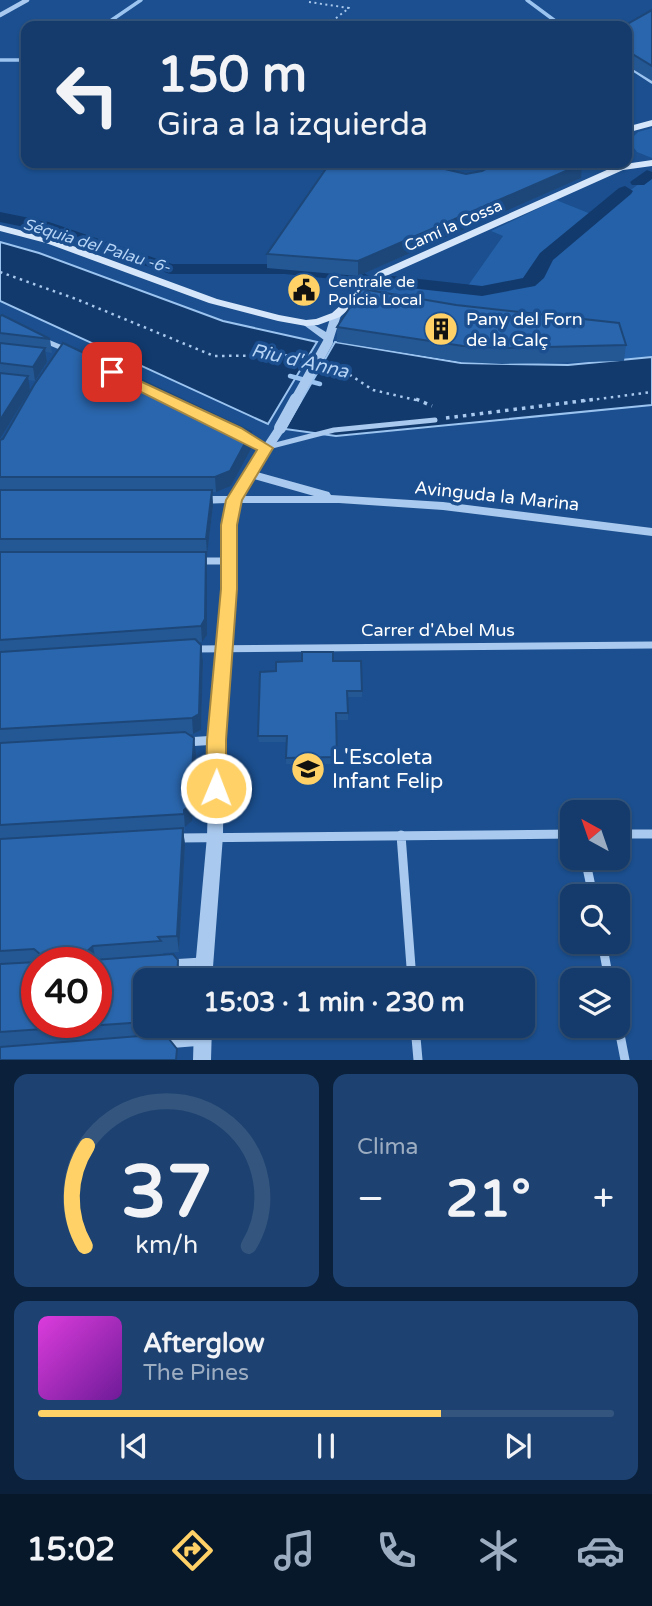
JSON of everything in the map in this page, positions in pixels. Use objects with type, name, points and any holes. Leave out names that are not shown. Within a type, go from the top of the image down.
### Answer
[{"type":"main road","points":[[632,128],[652,123]]},
{"type":"main road","points":[[632,161],[652,162]]},
{"type":"main road","name":"Camí la Cossa","points":[[632,161],[652,162]]},
{"type":"main road","name":"Camí la Cossa","points":[[306,323],[336,315],[382,274],[608,168]]},
{"type":"main road","points":[[0,228],[50,241],[213,301],[306,323]]},
{"type":"street","points":[[0,15],[26,0]]},
{"type":"street","points":[[202,968],[215,836],[217,740],[229,589],[227,562],[234,500],[280,428],[328,340],[336,315]]},
{"type":"street","points":[[306,323],[328,340]]},
{"type":"street","points":[[34,336],[75,354]]},
{"type":"street","points":[[54,358],[62,348]]},
{"type":"street","points":[[236,431],[265,448]]},
{"type":"street","points":[[250,474],[339,499]]},
{"type":"street","points":[[181,500],[339,499]]},
{"type":"street","name":"Avinguda la Marina","points":[[339,499],[443,506],[652,532]]},
{"type":"street","points":[[194,561],[227,562]]},
{"type":"street","name":"Carrer d'Abel Mus","points":[[187,650],[223,647],[652,645]]},
{"type":"street","points":[[177,742],[217,740]]},
{"type":"street","points":[[161,839],[215,836],[560,834]]},
{"type":"street","points":[[630,834],[652,834]]},
{"type":"street","points":[[401,835],[411,968]]},
{"type":"street","points":[[163,965],[202,962]]},
{"type":"street","points":[[149,1045],[180,1038]]},
{"type":"street","points":[[202,1060],[203,1038]]},
{"type":"street","points":[[416,1038],[418,1060]]},
{"type":"street","points":[[621,1038],[625,1060]]},
{"type":"lane","points":[[265,448],[334,429],[435,420]]},
{"type":"path","points":[[309,2],[349,8],[332,21]]},
{"type":"path","points":[[0,272],[76,299],[214,356],[311,357]]},
{"type":"path","points":[[331,362],[373,390],[416,399],[449,417]]},
{"type":"path","points":[[435,420],[652,392]]},
{"type":"shaded area","points":[[652,128],[652,158],[637,152],[632,145],[632,138],[638,132]]},
{"type":"shaded area","points":[[652,174],[652,357],[624,361],[619,338],[363,303],[392,277],[467,287],[503,236],[491,231],[556,200],[596,216]]},
{"type":"water","points":[[0,242],[39,253],[223,321],[317,342],[268,424],[0,301]]},
{"type":"water","points":[[335,342],[461,363],[568,365],[652,357],[652,405],[336,436],[285,429]]},
{"type":"building","points":[[652,10],[652,66],[632,54],[632,21]]},
{"type":"building","points":[[327,168],[440,168],[466,174],[488,168],[573,168],[358,261],[267,254]]},
{"type":"building","points":[[362,289],[456,305],[619,323],[626,345],[503,348],[463,346],[337,327]]},
{"type":"building","points":[[2,315],[50,339],[0,333]]},
{"type":"building","points":[[0,343],[45,348],[33,367],[0,363]]},
{"type":"building","points":[[63,343],[251,432],[230,471],[215,477],[0,477],[0,440]]},
{"type":"building","points":[[0,373],[28,376],[0,420]]},
{"type":"building","points":[[0,490],[212,490],[206,539],[0,539]]},
{"type":"building","points":[[0,552],[206,552],[205,619],[201,626],[0,640]]},
{"type":"building","points":[[195,639],[201,645],[199,714],[192,718],[0,729],[0,652]]},
{"type":"building","points":[[302,652],[333,652],[333,661],[361,661],[362,691],[347,691],[348,713],[336,713],[337,757],[286,758],[287,736],[258,736],[260,672],[276,671],[276,662],[302,661]]},
{"type":"building","points":[[185,732],[194,738],[190,805],[184,810],[184,814],[0,825],[0,743]]},
{"type":"building","points":[[183,828],[177,936],[158,937],[161,941],[92,947],[21,947],[21,950],[0,951],[0,839]]},
{"type":"building","points":[[173,954],[178,960],[178,968],[133,968],[133,1023],[112,1024],[112,959]]},
{"type":"building","points":[[21,963],[21,1031],[0,1032],[0,964]]},
{"type":"building","points":[[133,1037],[168,1038],[177,1049],[176,1060],[0,1060],[0,1047]]},
{"type":"waterway","points":[[110,21],[141,0]]},
{"type":"waterway","points":[[527,0],[555,21]]},
{"type":"waterway","points":[[0,60],[21,60]]},
{"type":"waterway","points":[[632,69],[652,82]]},
{"type":"waterway","name":"Séquia del Palau -6-","points":[[638,182],[647,175]]},
{"type":"waterway","name":"Séquia del Palau -6-","points":[[392,281],[482,291],[529,282],[535,278],[546,257],[625,191]]},
{"type":"waterway","name":"Séquia del Palau -6-","points":[[0,217],[43,226],[170,269],[285,269],[362,277]]},
{"type":"waterway","name":"Riu d'Anna","points":[[290,376],[320,384]]},
{"type":"place","name":"Centrale de Policia Local","points":[[304,290]]},
{"type":"place","name":"Pany del Forn de la Calç","points":[[441,329]]},
{"type":"place","name":"L'Escoleta Infant Felip","points":[[308,769]]},
{"type":"route","points":[[112,372],[236,431],[265,448],[234,500],[229,525],[229,589],[223,647],[216,788]]}]
